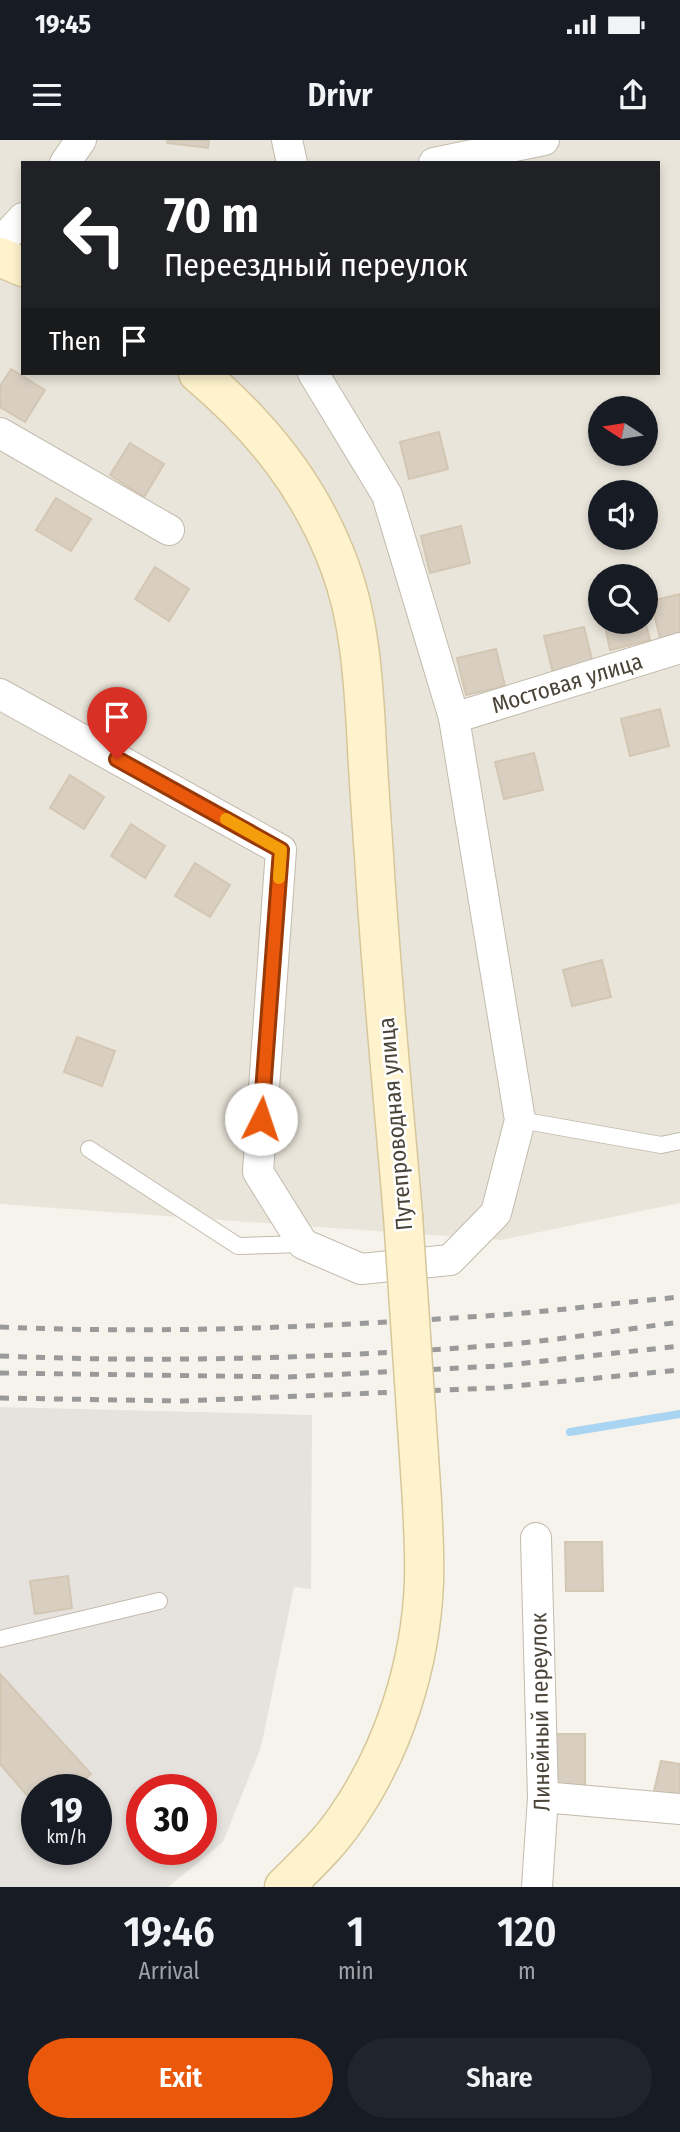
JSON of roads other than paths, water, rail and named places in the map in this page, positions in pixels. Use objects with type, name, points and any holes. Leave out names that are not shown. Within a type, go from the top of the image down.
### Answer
[{"type":"main road","points":[[0,257],[21,266]]},
{"type":"main road","name":"Путепроводная улица","points":[[200,375],[239,408],[273,447],[299,483],[322,524],[341,569],[356,628],[363,686],[379,947],[403,1216],[422,1502],[424,1581],[415,1658],[399,1714],[376,1766],[345,1821],[284,1887]]},
{"type":"street","points":[[66,161],[81,140]]},
{"type":"street","points":[[287,140],[292,161]]},
{"type":"street","points":[[444,161],[544,140]]},
{"type":"street","points":[[0,243],[21,220]]},
{"type":"street","points":[[0,694],[281,850],[258,1172],[303,1244],[361,1269],[450,1260],[496,1213],[520,1120],[454,718],[387,495],[314,375]]},
{"type":"street","points":[[0,433],[169,530]]},
{"type":"street","name":"Мостовая улица","points":[[454,718],[680,648]]},
{"type":"street","name":"Линейный переулок","points":[[536,1538],[543,1797],[537,1887]]},
{"type":"street","points":[[543,1797],[680,1809]]},
{"type":"lane","points":[[520,1120],[661,1145],[680,1141]]},
{"type":"lane","points":[[89,1149],[238,1246],[303,1244]]},
{"type":"lane","points":[[0,1639],[159,1601]]},
{"type":"waterway","points":[[570,1432],[680,1414]]},
{"type":"railway","points":[[0,1327],[121,1330],[303,1326],[508,1314],[680,1297]]},
{"type":"railway","points":[[0,1356],[188,1359],[375,1353],[522,1343],[680,1322]]},
{"type":"railway","points":[[0,1373],[288,1377],[498,1366],[680,1346]]},
{"type":"railway","points":[[0,1398],[182,1401],[494,1388],[680,1370]]}]
